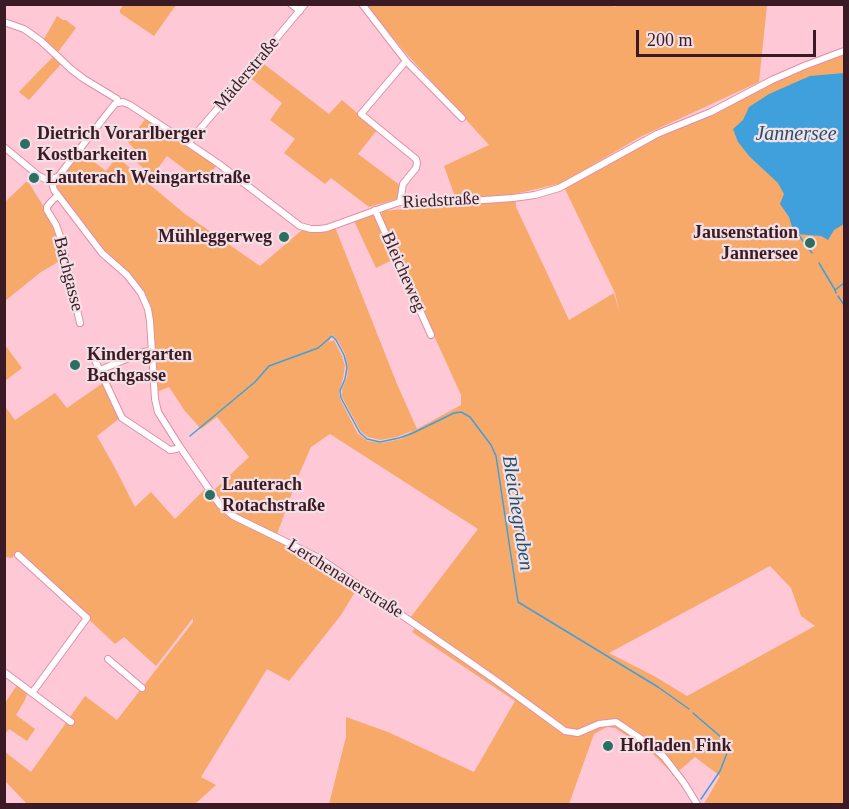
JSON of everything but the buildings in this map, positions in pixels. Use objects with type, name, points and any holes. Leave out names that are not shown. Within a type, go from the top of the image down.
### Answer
[{"type":"street","points":[[291,4],[300,11]]},
{"type":"street","name":"Mäderstraße","points":[[188,143],[305,4]]},
{"type":"street","points":[[362,4],[406,61],[462,118]]},
{"type":"street","name":"Riedstraße","points":[[4,22],[24,29],[41,41],[72,70],[117,99],[118,103],[123,102],[130,105],[219,164],[300,226],[311,229],[327,228],[400,202],[441,203],[513,198],[559,188],[657,134],[711,112],[772,80],[844,51]]},
{"type":"street","points":[[400,202],[403,184],[416,168],[416,159],[361,114],[406,61]]},
{"type":"street","points":[[4,147],[39,176],[45,179],[56,178],[118,103]]},
{"type":"street","name":"Lerchenauerstraße","points":[[51,179],[54,190],[102,253],[127,275],[141,293],[148,309],[158,412],[220,505],[233,516],[319,558],[338,570],[565,731],[578,733],[599,724],[616,723],[653,747],[664,757],[697,804]]},
{"type":"street","name":"Bachgasse","points":[[58,195],[47,210],[61,239],[81,323]]},
{"type":"street","name":"Bleicheweg","points":[[375,210],[431,334]]},
{"type":"street","points":[[100,370],[143,352],[151,351]]},
{"type":"street","points":[[93,356],[122,418],[170,450],[180,447]]},
{"type":"street","points":[[18,555],[87,618],[32,693]]},
{"type":"street","points":[[108,658],[142,688]]},
{"type":"street","points":[[4,672],[71,722]]},
{"type":"shaded area","points":[[123,4],[176,5],[154,36],[120,13]]},
{"type":"shaded area","points":[[613,4],[614,7],[619,4],[767,5],[759,82],[640,137],[562,183],[515,194],[516,207],[569,320],[614,293],[620,315],[615,293],[564,187],[641,139],[844,51],[844,804],[704,804],[720,776],[695,757],[673,776],[651,752],[615,728],[607,727],[594,734],[569,804],[329,804],[346,737],[346,717],[388,732],[474,772],[515,701],[412,632],[418,624],[410,618],[478,529],[330,434],[311,447],[276,537],[328,561],[361,582],[341,615],[289,681],[267,669],[201,777],[216,785],[195,804],[27,804],[5,781],[5,752],[31,772],[85,696],[117,720],[193,622],[193,618],[156,666],[124,637],[115,644],[17,552],[12,558],[5,557],[4,405],[15,420],[55,393],[67,408],[103,383],[120,418],[97,436],[135,507],[151,492],[175,519],[207,487],[213,491],[249,457],[217,417],[201,429],[185,411],[169,387],[157,392],[147,303],[135,281],[104,253],[55,185],[81,152],[106,171],[117,157],[185,214],[260,266],[302,230],[310,232],[335,227],[417,429],[461,405],[461,395],[380,217],[383,211],[448,205],[454,194],[444,166],[489,145],[404,51],[366,5]],"holes":[[[332,334],[345,354],[348,367],[342,397],[361,432],[368,437],[380,440],[412,431],[401,439],[381,443],[368,441],[358,434],[340,399],[339,393],[345,366],[334,340],[329,342]],[[770,566],[791,588],[801,616],[815,626],[687,696],[609,653]]]},
{"type":"shaded area","points":[[57,16],[76,28],[58,52],[44,39]]},
{"type":"shaded area","points":[[54,56],[61,64],[29,100],[19,92]]},
{"type":"shaded area","points":[[260,61],[329,114],[342,100],[377,130],[358,154],[401,186],[399,197],[369,207],[331,178],[325,184],[284,153],[295,139],[270,120],[282,103],[248,76]]},
{"type":"shaded area","points":[[146,118],[217,165],[203,183],[167,156],[152,176],[132,158],[137,152],[128,142]]},
{"type":"shaded area","points":[[26,182],[29,183],[42,204],[55,229],[63,255],[60,261],[41,272],[5,301],[5,202]]},
{"type":"shaded area","points":[[372,214],[375,216],[394,259],[376,268],[354,221]]},
{"type":"shaded area","points":[[5,345],[22,368],[5,381]]},
{"type":"shaded area","points":[[17,685],[27,695],[16,715],[35,729],[27,741],[9,729],[5,734],[5,703]]},
{"type":"water","name":"Jannersee","points":[[844,73],[844,224],[834,230],[828,240],[821,236],[796,234],[789,217],[780,204],[784,194],[778,183],[750,157],[738,142],[733,129],[743,120],[749,107],[769,94],[810,76]]},
{"type":"waterway","points":[[798,234],[812,253]]},
{"type":"waterway","points":[[819,263],[835,290]]},
{"type":"waterway","points":[[836,293],[835,290],[844,283]]},
{"type":"waterway","points":[[838,296],[844,305]]},
{"type":"waterway","name":"Bleichegraben","points":[[190,436],[255,382],[269,366],[318,348],[332,336],[344,355],[347,367],[340,391],[341,398],[360,433],[367,439],[380,442],[399,438],[461,412],[470,417],[491,445],[496,456],[518,602],[658,687],[689,709]]},
{"type":"waterway","name":"Bleichegraben","points":[[693,713],[722,738],[727,753],[720,771],[701,799]]},
{"type":"place","name":"Dietrich Vorarlberger Kostbarkeiten","points":[[25,144]]},
{"type":"place","name":"Lauterach Weingartstraße","points":[[34,178]]},
{"type":"place","name":"Mühleggerweg","points":[[284,237]]},
{"type":"place","name":"Jausenstation Jannersee","points":[[810,243]]},
{"type":"place","name":"Kindergarten Bachgasse","points":[[75,365]]},
{"type":"place","name":"Lauterach Rotachstraße","points":[[210,495]]},
{"type":"place","name":"Hofladen Fink","points":[[608,746]]}]
